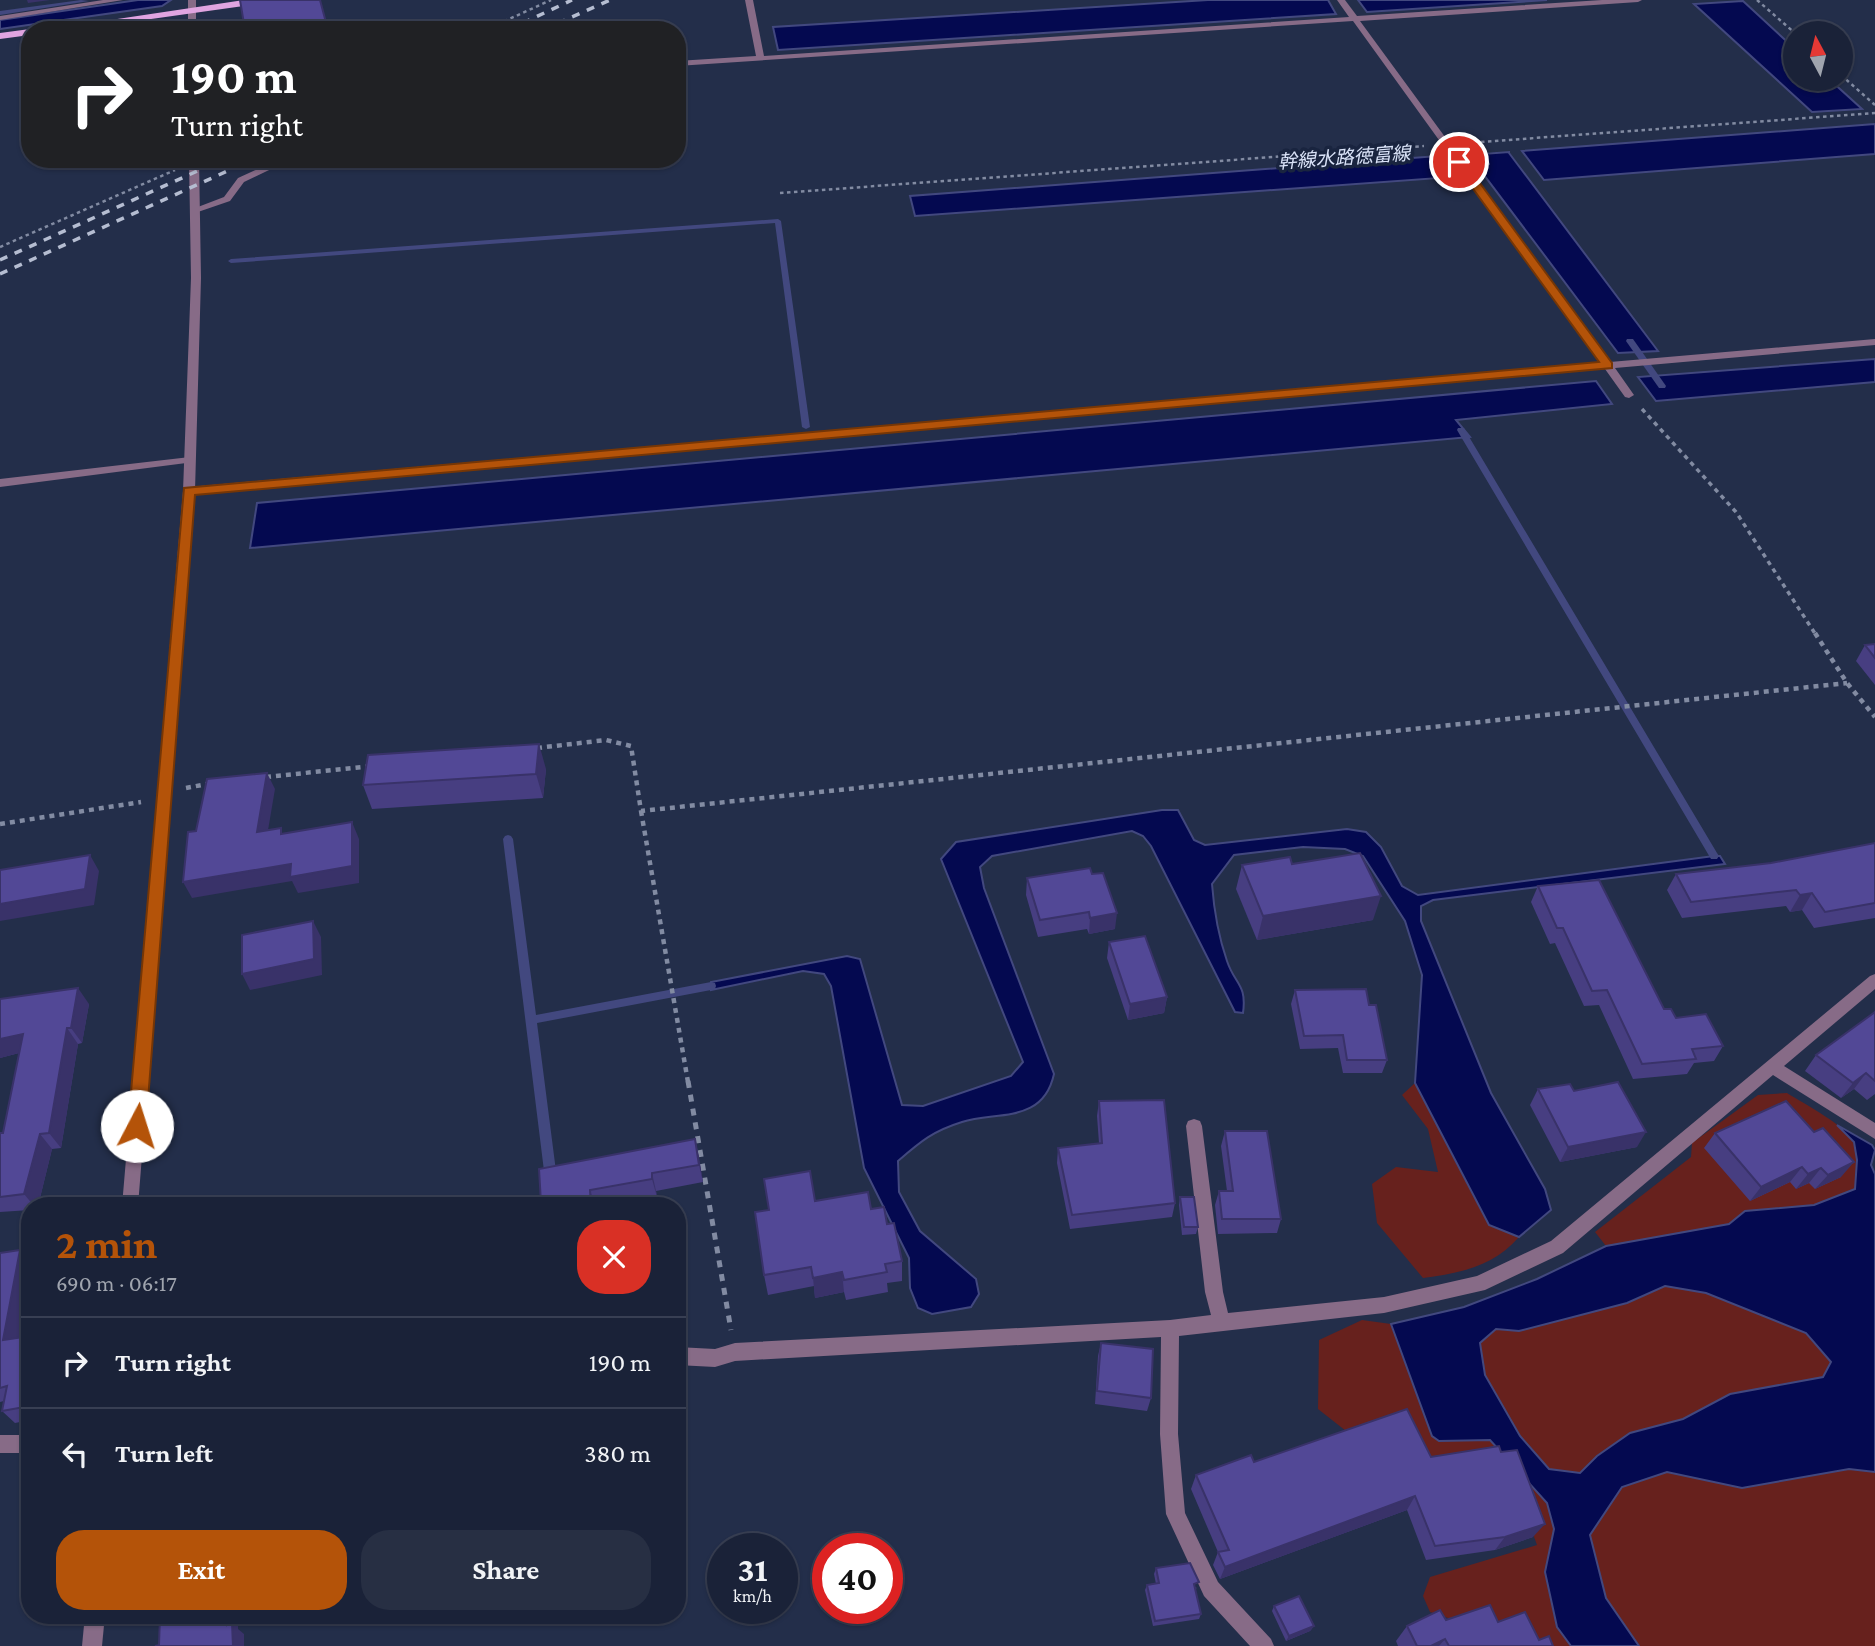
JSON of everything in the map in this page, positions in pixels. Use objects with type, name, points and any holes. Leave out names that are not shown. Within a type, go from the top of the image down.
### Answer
[{"type":"main road","points":[[98,21],[192,4],[265,0]]},
{"type":"main road","points":[[0,36],[21,33]]},
{"type":"street","points":[[0,18],[119,0]]},
{"type":"street","points":[[749,0],[760,58]]},
{"type":"street","points":[[686,63],[1638,0]]},
{"type":"street","points":[[1343,2],[1629,395]]},
{"type":"street","points":[[131,1197],[189,491],[196,278],[194,168]]},
{"type":"street","points":[[195,210],[227,199],[241,180],[268,168]]},
{"type":"street","points":[[189,491],[1875,342]]},
{"type":"street","points":[[0,483],[190,460]]},
{"type":"street","points":[[686,1356],[715,1358],[735,1352],[1170,1328],[1384,1305],[1479,1284],[1557,1247],[1875,980]]},
{"type":"street","points":[[1773,1067],[1875,1132]]},
{"type":"street","points":[[1195,1126],[1214,1292],[1222,1321]]},
{"type":"street","points":[[1170,1328],[1170,1434],[1176,1514],[1211,1589],[1264,1646]]},
{"type":"street","points":[[0,1444],[21,1444]]},
{"type":"street","points":[[92,1646],[94,1624]]},
{"type":"path","points":[[505,21],[551,0]]},
{"type":"path","points":[[1758,0],[1783,22]]},
{"type":"path","points":[[1853,86],[1875,105]]},
{"type":"path","points":[[780,193],[1875,113]]},
{"type":"path","points":[[0,247],[176,168]]},
{"type":"path","points":[[1629,395],[1736,512],[1847,682],[1875,717]]},
{"type":"path","points":[[641,810],[1847,682]]},
{"type":"path","points":[[525,749],[606,740],[631,746],[735,1352]]},
{"type":"path","points":[[256,778],[377,765]]},
{"type":"path","points":[[0,824],[134,804],[215,783]]},
{"type":"shaded area","points":[[138,0],[171,0],[162,6],[56,21],[21,21],[21,26],[0,29],[0,20]]},
{"type":"shaded area","points":[[1208,0],[1328,0],[1336,14],[778,50],[773,27]]},
{"type":"shaded area","points":[[1358,0],[1547,0],[1367,12]]},
{"type":"shaded area","points":[[1743,1],[1783,38],[1783,85],[1694,4]]},
{"type":"shaded area","points":[[1789,91],[1842,91],[1862,109],[1812,112]]},
{"type":"shaded area","points":[[1875,124],[1875,154],[1544,180],[1522,151]]},
{"type":"shaded area","points":[[1509,152],[1658,351],[1618,353],[1469,155]]},
{"type":"shaded area","points":[[1438,156],[1453,177],[915,216],[910,196]]},
{"type":"shaded area","points":[[1875,359],[1875,382],[1656,401],[1638,377]]},
{"type":"shaded area","points":[[1596,381],[1612,404],[1456,420],[1470,437],[250,548],[257,503]]},
{"type":"shaded area","points":[[1162,810],[1178,810],[1194,840],[1205,845],[1347,829],[1366,832],[1381,847],[1402,886],[1418,895],[1714,856],[1720,856],[1725,864],[1433,900],[1421,906],[1421,921],[1491,1093],[1545,1189],[1551,1210],[1519,1237],[1489,1225],[1415,1083],[1422,975],[1405,921],[1363,856],[1345,849],[1303,847],[1234,855],[1212,884],[1219,932],[1230,969],[1242,990],[1243,1013],[1235,1012],[1151,846],[1143,836],[1132,831],[992,856],[980,867],[984,888],[1054,1074],[1040,1101],[1029,1108],[1017,1113],[952,1125],[928,1137],[898,1161],[899,1192],[920,1231],[976,1279],[979,1294],[971,1307],[932,1314],[918,1308],[910,1288],[909,1258],[864,1168],[831,986],[824,974],[803,971],[711,990],[711,982],[847,956],[860,959],[902,1105],[923,1106],[1011,1076],[1023,1062],[941,859],[956,842]]},
{"type":"shaded area","points":[[1415,1083],[1489,1225],[1519,1237],[1487,1262],[1463,1271],[1423,1278],[1377,1223],[1372,1184],[1396,1167],[1438,1172],[1428,1129],[1402,1095]]},
{"type":"shaded area","points":[[1787,1093],[1835,1123],[1850,1137],[1856,1154],[1855,1188],[1814,1205],[1745,1211],[1729,1224],[1606,1246],[1595,1232],[1691,1157],[1692,1143],[1758,1095]]},
{"type":"shaded area","points":[[1837,1125],[1872,1145],[1875,1150],[1871,1165],[1875,1174],[1875,1472],[1849,1469],[1742,1488],[1667,1472],[1622,1487],[1590,1535],[1606,1598],[1639,1646],[1571,1646],[1557,1627],[1545,1572],[1554,1529],[1547,1503],[1490,1440],[1439,1441],[1432,1436],[1391,1324],[1464,1307],[1537,1279],[1606,1246],[1729,1224],[1745,1211],[1814,1205],[1855,1189],[1857,1160],[1854,1142]],"holes":[[[1665,1286],[1706,1293],[1806,1333],[1831,1362],[1823,1377],[1730,1394],[1683,1419],[1630,1433],[1597,1456],[1580,1473],[1549,1469],[1520,1436],[1485,1375],[1480,1343],[1496,1329],[1519,1331],[1627,1303]]]},
{"type":"shaded area","points":[[1665,1286],[1706,1293],[1806,1333],[1831,1362],[1823,1377],[1730,1394],[1683,1419],[1630,1433],[1597,1456],[1580,1473],[1549,1469],[1520,1436],[1485,1375],[1480,1343],[1496,1329],[1519,1331],[1627,1303]]},
{"type":"shaded area","points":[[1362,1320],[1391,1324],[1432,1436],[1490,1439],[1547,1503],[1554,1529],[1545,1572],[1557,1627],[1571,1646],[1533,1646],[1430,1612],[1423,1596],[1430,1577],[1537,1545],[1507,1463],[1429,1469],[1346,1431],[1318,1409],[1319,1340]]},
{"type":"shaded area","points":[[1875,1433],[1875,1646],[1611,1646],[1581,1506],[1645,1455]]},
{"type":"building","points":[[240,0],[320,0],[326,21],[244,21]]},
{"type":"building","points":[[1875,644],[1875,658],[1865,645]]},
{"type":"building","points":[[539,744],[536,774],[363,785],[368,755]]},
{"type":"building","points":[[267,773],[257,832],[281,828],[281,834],[352,822],[352,866],[290,877],[291,864],[183,882],[188,832],[196,831],[207,779]]},
{"type":"building","points":[[1875,843],[1875,903],[1825,912],[1812,893],[1800,895],[1796,890],[1691,902],[1676,874],[1771,863]]},
{"type":"building","points":[[1360,853],[1381,896],[1263,916],[1242,865],[1290,857],[1292,864]]},
{"type":"building","points":[[90,855],[85,889],[0,904],[0,870]]},
{"type":"building","points":[[1090,868],[1092,874],[1103,873],[1117,913],[1090,918],[1089,912],[1040,920],[1027,878]]},
{"type":"building","points":[[1599,880],[1664,1009],[1671,1009],[1676,1018],[1706,1014],[1723,1046],[1692,1049],[1696,1059],[1642,1064],[1607,990],[1592,991],[1563,928],[1557,928],[1538,886]]},
{"type":"building","points":[[313,921],[314,959],[242,974],[242,935]]},
{"type":"building","points":[[1145,936],[1167,997],[1130,1004],[1109,942]]},
{"type":"building","points":[[78,988],[71,1028],[67,1028],[49,1133],[40,1134],[24,1194],[0,1197],[0,1133],[3,1133],[23,1034],[0,1039],[0,999]]},
{"type":"building","points":[[1366,989],[1369,1005],[1376,1005],[1387,1060],[1347,1060],[1343,1035],[1304,1036],[1295,990]]},
{"type":"building","points":[[1875,1012],[1875,1081],[1866,1073],[1853,1083],[1816,1055]]},
{"type":"building","points":[[1618,1082],[1646,1132],[1568,1147],[1538,1089],[1570,1084],[1574,1091]]},
{"type":"building","points":[[1164,1100],[1175,1203],[1072,1215],[1058,1148],[1102,1143],[1099,1101]]},
{"type":"building","points":[[1786,1101],[1814,1132],[1823,1128],[1854,1162],[1828,1175],[1821,1168],[1808,1174],[1802,1167],[1761,1187],[1715,1133]]},
{"type":"building","points":[[1225,1131],[1267,1131],[1281,1219],[1222,1219],[1219,1191],[1233,1191]]},
{"type":"building","points":[[695,1139],[699,1165],[652,1173],[652,1179],[590,1190],[590,1197],[541,1197],[539,1169]]},
{"type":"building","points":[[810,1171],[815,1201],[868,1192],[871,1209],[884,1207],[887,1224],[894,1223],[902,1261],[885,1264],[887,1272],[844,1280],[842,1272],[813,1278],[811,1267],[764,1275],[755,1212],[769,1210],[764,1179]]},
{"type":"building","points":[[1180,1197],[1194,1197],[1198,1227],[1184,1227]]},
{"type":"building","points":[[20,1250],[3,1340],[21,1337],[21,1408],[2,1411],[7,1386],[0,1388],[0,1253]]},
{"type":"building","points":[[1101,1343],[1153,1349],[1151,1398],[1097,1391]]},
{"type":"building","points":[[1407,1409],[1431,1457],[1499,1446],[1501,1452],[1517,1450],[1545,1524],[1505,1537],[1435,1546],[1415,1496],[1225,1567],[1218,1552],[1229,1550],[1196,1475],[1251,1455],[1254,1462]]},
{"type":"building","points":[[1190,1563],[1199,1582],[1194,1584],[1201,1614],[1155,1621],[1147,1585],[1159,1583],[1156,1568]]},
{"type":"building","points":[[1299,1596],[1314,1626],[1289,1636],[1274,1606]]},
{"type":"building","points":[[1490,1605],[1498,1622],[1525,1612],[1539,1640],[1549,1636],[1553,1646],[1449,1646],[1445,1639],[1431,1646],[1417,1646],[1407,1626],[1440,1610],[1446,1620]]},
{"type":"building","points":[[160,1624],[232,1624],[233,1646],[155,1646],[159,1645]]},
{"type":"waterway","points":[[0,13],[86,1]]},
{"type":"waterway","name":"幹線水路徳富線","points":[[1433,168],[1488,164]]},
{"type":"waterway","points":[[231,261],[778,221],[806,427]]},
{"type":"waterway","name":"幹線水路徳富線","points":[[1630,341],[1662,386]]},
{"type":"waterway","points":[[1461,430],[1714,856]]},
{"type":"waterway","points":[[508,839],[551,1179]]},
{"type":"waterway","points":[[531,1020],[711,986]]},
{"type":"railway","points":[[527,21],[572,0]]},
{"type":"railway","points":[[563,21],[610,0]]},
{"type":"railway","points":[[0,260],[204,168]]},
{"type":"railway","points":[[0,274],[234,168]]},
{"type":"route","points":[[137,1126],[189,491],[1608,365],[1459,162]]}]
